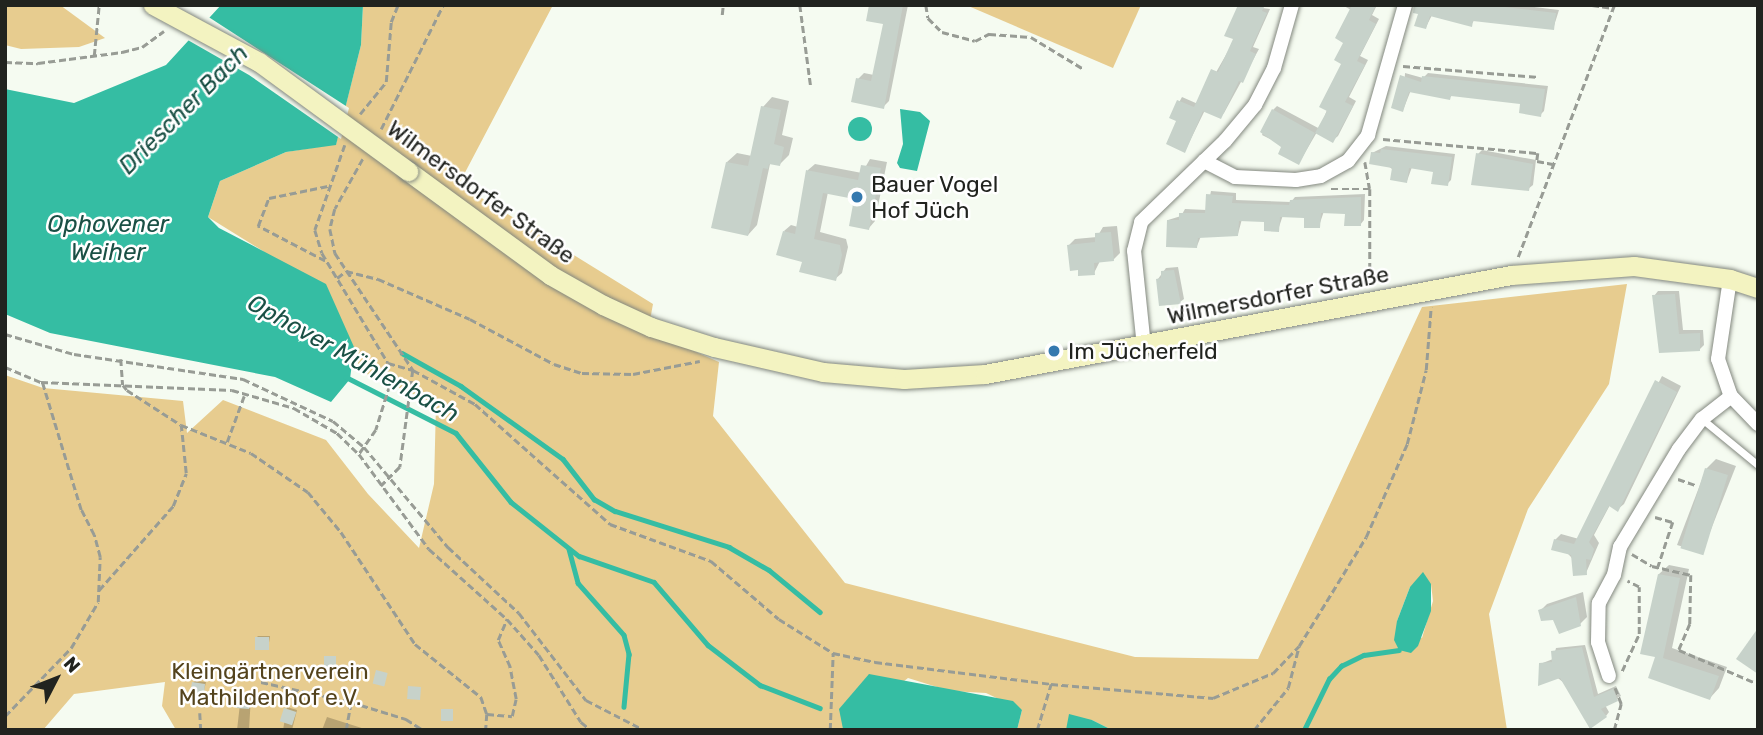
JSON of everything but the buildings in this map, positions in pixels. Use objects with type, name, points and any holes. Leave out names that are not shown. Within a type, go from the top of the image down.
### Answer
[{"type":"street","name":"Wilmersdorfer Straße","points":[[153,5],[259,62],[550,275],[651,327],[714,347],[823,372],[904,379],[985,374],[1144,347],[1511,275],[1634,266],[1730,279],[1758,288]]},
{"type":"street","points":[[1144,347],[1134,250],[1141,222],[1243,121],[1266,86],[1292,5]]},
{"type":"street","points":[[1204,161],[1235,177],[1296,180],[1321,176],[1338,168],[1368,135],[1405,5]]},
{"type":"street","points":[[1730,279],[1717,339],[1718,359],[1731,396],[1758,424]]},
{"type":"street","points":[[1615,674],[1598,642],[1600,603],[1614,575],[1620,547],[1702,419],[1731,396]]},
{"type":"lane","points":[[1702,419],[1758,465]]},
{"type":"path","points":[[94,56],[99,5]]},
{"type":"path","points":[[375,138],[402,93],[443,5]]},
{"type":"path","points":[[722,15],[723,5]]},
{"type":"path","points":[[800,5],[811,87]]},
{"type":"path","points":[[926,5],[928,18],[942,32],[975,41],[989,34],[1031,37],[1082,68]]},
{"type":"path","points":[[1511,275],[1613,7],[1592,5]]},
{"type":"path","points":[[5,62],[94,56],[142,47],[173,22]]},
{"type":"path","points":[[1388,64],[1539,77]]},
{"type":"path","points":[[1368,135],[1538,153],[1537,161],[1553,164]]},
{"type":"path","points":[[368,150],[335,209],[330,229],[335,253],[413,370],[400,467],[381,486]]},
{"type":"path","points":[[1357,150],[1370,189],[1368,278],[1373,301]]},
{"type":"path","points":[[1321,176],[1329,189],[1370,189]]},
{"type":"path","points":[[327,262],[258,226],[269,198],[328,186]]},
{"type":"path","points":[[322,253],[388,363],[390,385],[383,411],[359,454]]},
{"type":"path","points":[[337,278],[346,271]]},
{"type":"path","points":[[346,271],[435,304],[554,364],[582,373],[634,374],[705,360],[714,347]]},
{"type":"path","points":[[388,363],[413,370],[475,404],[610,524],[711,561],[779,619],[834,653],[875,663],[1051,684],[1213,698],[1272,673],[1299,646],[1353,560],[1407,443],[1426,370],[1433,289]]},
{"type":"path","points":[[5,334],[74,354],[189,368],[274,390],[333,421],[364,447],[447,547],[519,613],[586,700],[645,730]]},
{"type":"path","points":[[121,359],[123,385]]},
{"type":"path","points":[[5,368],[41,382],[232,390],[294,408],[337,433],[359,454],[429,549],[507,619],[539,655],[574,713],[591,730]]},
{"type":"path","points":[[5,716],[71,648],[99,602],[94,535],[81,510],[41,382]]},
{"type":"path","points":[[123,385],[181,425],[227,442],[308,492],[341,532],[415,644],[469,684],[481,697],[487,714],[486,730]]},
{"type":"path","points":[[227,442],[245,395]]},
{"type":"path","points":[[99,590],[173,506],[186,473],[181,425]]},
{"type":"path","points":[[1641,512],[1673,522],[1658,568]]},
{"type":"path","points":[[1620,547],[1658,568],[1691,575],[1689,624],[1679,650],[1757,682]]},
{"type":"path","points":[[1614,575],[1639,587],[1639,634],[1615,674],[1621,704],[1614,730]]},
{"type":"path","points":[[487,714],[512,716],[516,699],[510,667],[498,640],[507,619]]},
{"type":"path","points":[[1254,730],[1288,688],[1299,646]]},
{"type":"path","points":[[830,730],[834,653]]},
{"type":"path","points":[[261,682],[351,702],[406,719],[424,730]]},
{"type":"path","points":[[1037,730],[1051,684]]},
{"type":"path","points":[[346,730],[351,702]]},
{"type":"path","points":[[200,713],[201,730]]},
{"type":"green space","points":[[5,5],[60,5],[105,38],[79,47],[21,49],[5,45]]},
{"type":"green space","name":"Kleingärtnerverein Mathildenhof e.V.","points":[[363,5],[553,5],[459,184],[653,304],[648,331],[719,362],[713,416],[845,583],[1135,657],[1258,659],[1422,307],[1627,284],[1609,384],[1528,509],[1489,614],[1507,730],[1112,730],[1092,720],[1066,730],[1017,730],[1022,710],[986,693],[950,691],[908,678],[842,729],[848,730],[176,730],[162,706],[165,682],[74,694],[43,730],[5,730],[5,375],[43,388],[183,401],[187,433],[223,400],[326,440],[368,494],[419,548],[434,484],[436,404],[360,371],[354,347],[263,251],[208,217],[220,181],[286,152],[336,144],[361,45]],"holes":[[[1431,584],[1433,601],[1422,638],[1397,621],[1410,587]]]},
{"type":"green space","points":[[966,5],[1141,5],[1113,68]]},
{"type":"water","name":"Ophovener Weiher","points":[[221,5],[363,5],[361,45],[336,145],[286,152],[220,181],[208,217],[219,228],[326,284],[354,347],[350,379],[331,402],[275,377],[50,333],[5,314],[5,89],[74,103],[166,65]]},
{"type":"water","points":[[900,109],[920,112],[930,121],[917,171],[900,168],[897,163],[903,144]]},
{"type":"water","points":[[860,117],[869,120],[872,129],[869,138],[860,141],[851,138],[848,129],[851,120]]},
{"type":"water","points":[[1423,572],[1431,584],[1431,611],[1418,646],[1411,653],[1399,650],[1394,640],[1397,621],[1410,587]]},
{"type":"water","points":[[869,674],[1013,701],[1022,710],[1017,730],[843,729],[839,709]]},
{"type":"water","points":[[1069,714],[1092,720],[1112,730],[1066,730]]},
{"type":"pier","points":[[207,16],[349,108],[341,139],[249,75],[186,39]]},
{"type":"waterway","points":[[402,353],[461,386],[563,459],[594,499],[615,511],[729,547],[769,570],[820,612]]},
{"type":"waterway","name":"Ophover Mühlenbach","points":[[346,377],[456,433],[511,502],[579,556],[654,582],[708,645],[760,685],[820,708]]},
{"type":"waterway","points":[[569,549],[578,583],[624,635],[629,654],[624,707]]},
{"type":"waterway","points":[[1304,730],[1329,679],[1341,666],[1364,655],[1399,650]]},
{"type":"place","name":"Bauer Vogel Hof Jüch","points":[[857,197]]},
{"type":"place","name":"Im Jücherfeld","points":[[1054,351]]},
{"type":"water label","name":"Driescher Bach","points":[[184,110]]}]
